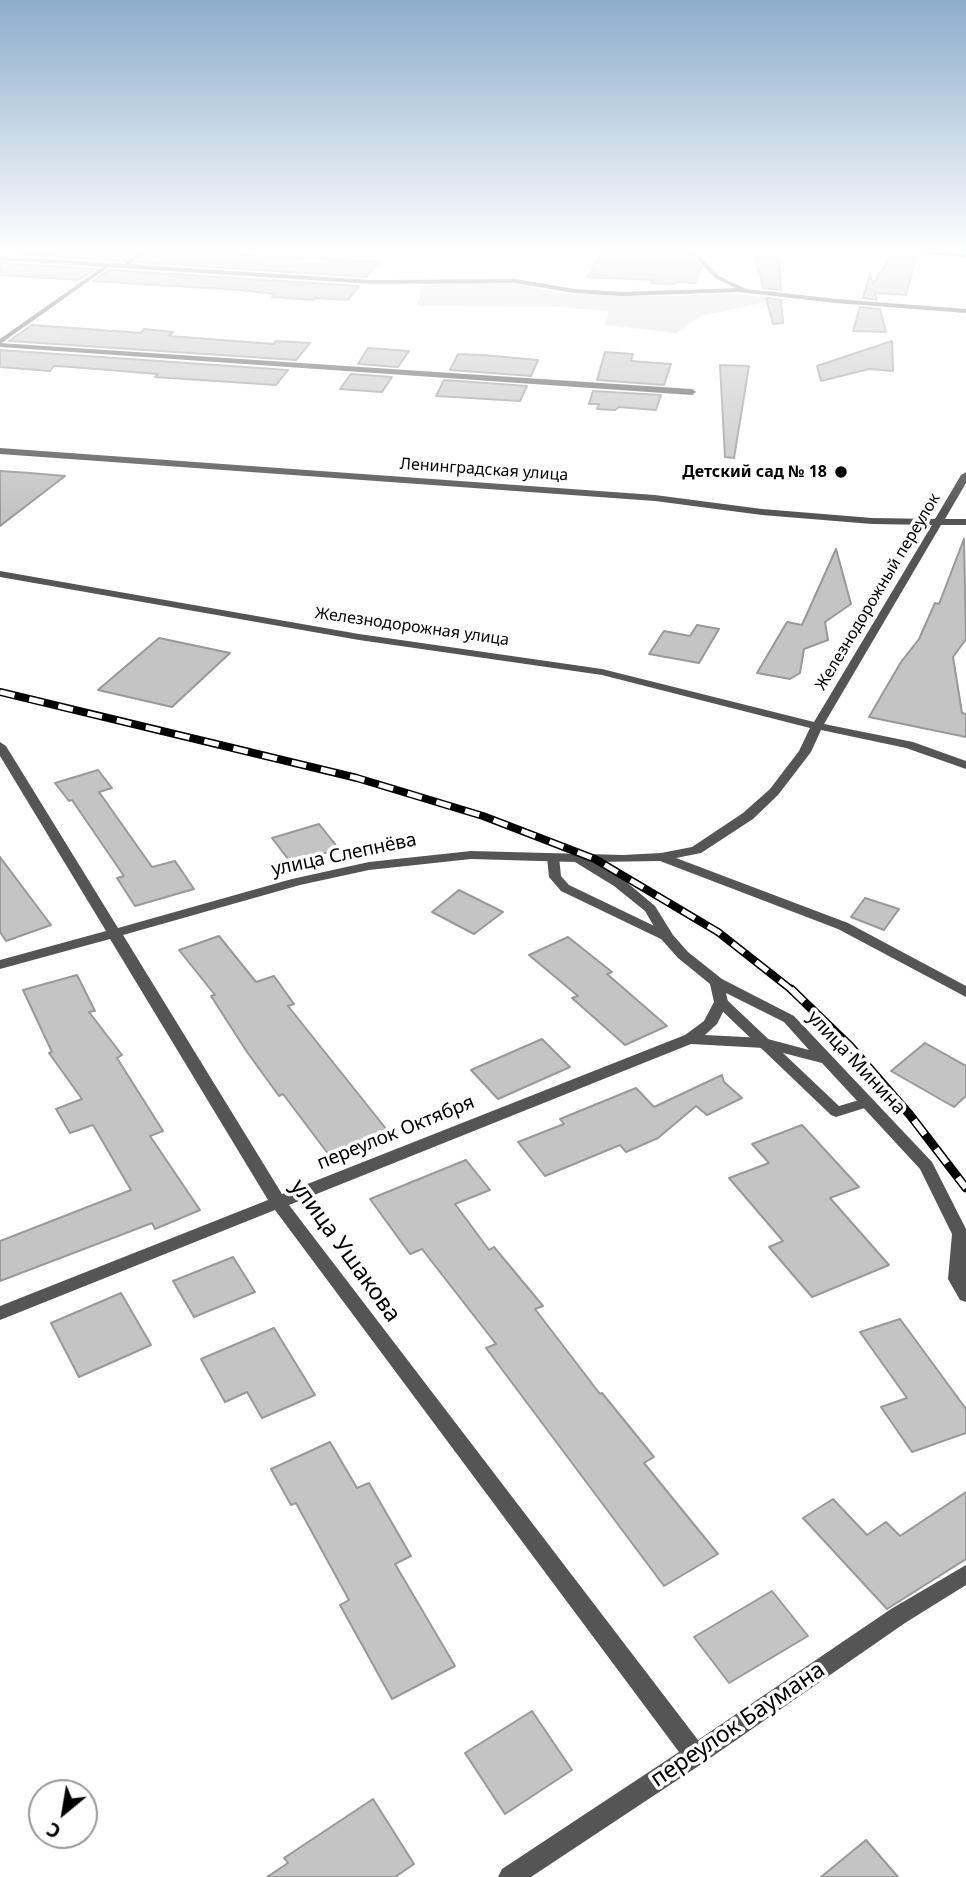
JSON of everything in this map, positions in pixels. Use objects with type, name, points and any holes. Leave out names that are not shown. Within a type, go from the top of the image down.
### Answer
[{"type":"street","points":[[0,343],[692,392]]},
{"type":"street","name":"Ленинградская улица","points":[[0,451],[655,498],[762,512],[872,521],[966,522]]},
{"type":"street","name":"Железнодорожный переулок","points":[[817,726],[966,475]]},
{"type":"street","name":"Железнодорожная улица","points":[[0,574],[359,637],[603,672],[817,726],[909,745],[966,765]]},
{"type":"street","name":"улица Слепнёва","points":[[0,965],[297,882],[369,866],[471,855],[579,859],[661,857],[696,850],[748,816],[774,792],[804,752],[817,726]]},
{"type":"street","name":"улица Ушакова","points":[[0,746],[279,1203],[695,1755]]},
{"type":"street","points":[[661,857],[843,926],[966,992]]},
{"type":"street","name":"улица Минина","points":[[579,859],[619,883],[650,909],[667,937],[683,955],[717,982],[789,1019],[926,1166],[960,1234],[957,1279],[966,1295]]},
{"type":"street","points":[[717,982],[721,1002]]},
{"type":"street","name":"переулок Октября","points":[[0,1313],[690,1039],[710,1024],[721,1002]]},
{"type":"street","name":"переулок Октября","points":[[690,1039],[764,1043],[828,1060]]},
{"type":"street","name":"переулок Баумана","points":[[510,1877],[898,1616],[966,1574]]},
{"type":"lane","points":[[554,857],[555,877],[565,888],[667,937]]},
{"type":"lane","points":[[721,1002],[836,1112],[866,1103]]},
{"type":"building","points":[[14,338],[190,338],[274,344],[276,341],[310,343],[296,360],[9,341]]},
{"type":"building","points":[[892,341],[893,371],[869,369],[821,381],[817,366]]},
{"type":"building","points":[[368,348],[409,351],[398,367],[358,364]]},
{"type":"building","points":[[0,350],[288,370],[276,385],[155,377],[158,374],[71,367],[54,366],[50,371],[0,367]]},
{"type":"building","points":[[605,352],[633,354],[631,361],[671,364],[664,385],[597,380]]},
{"type":"building","points":[[458,354],[538,360],[531,376],[450,370]]},
{"type":"building","points":[[720,365],[749,366],[734,458],[725,457]]},
{"type":"building","points":[[351,374],[392,377],[382,392],[340,389]]},
{"type":"building","points":[[444,380],[527,386],[520,401],[436,396]]},
{"type":"building","points":[[593,391],[661,395],[656,410],[619,407],[615,410],[597,409],[599,404],[589,404]]},
{"type":"building","points":[[0,471],[30,473],[65,476],[0,526]]},
{"type":"building","points":[[964,539],[966,639],[953,657],[962,713],[966,714],[966,737],[869,717],[901,662],[919,639],[935,603],[939,604]]},
{"type":"building","points":[[836,549],[851,604],[825,622],[828,640],[804,649],[800,673],[790,679],[757,673],[787,622],[802,625]]},
{"type":"building","points":[[697,625],[719,629],[699,663],[649,654],[664,631],[690,636]]},
{"type":"building","points":[[159,638],[230,653],[172,707],[98,690]]},
{"type":"building","points":[[98,770],[112,788],[99,792],[152,867],[175,861],[194,889],[135,906],[117,878],[124,876],[72,800],[69,801],[55,783]]},
{"type":"building","points":[[319,824],[339,849],[291,863],[272,838]]},
{"type":"building","points":[[0,857],[51,925],[6,941],[0,932]]},
{"type":"building","points":[[459,890],[503,912],[474,934],[432,912]]},
{"type":"building","points":[[865,898],[899,909],[884,930],[851,917]]},
{"type":"building","points":[[219,936],[256,982],[274,976],[294,1004],[288,1006],[391,1135],[332,1159],[283,1094],[279,1096],[211,996],[215,995],[179,950]]},
{"type":"building","points":[[568,937],[612,972],[607,974],[667,1026],[625,1045],[572,998],[578,996],[529,955]]},
{"type":"building","points":[[77,975],[95,1011],[89,1012],[122,1055],[117,1058],[163,1131],[150,1136],[200,1210],[155,1229],[152,1223],[0,1281],[0,1241],[131,1190],[93,1125],[70,1133],[56,1109],[82,1099],[49,1053],[52,1052],[23,990]]},
{"type":"building","points":[[542,1039],[570,1067],[498,1099],[471,1070]]},
{"type":"building","points":[[925,1043],[966,1066],[966,1096],[954,1107],[891,1071]]},
{"type":"building","points":[[722,1075],[724,1082],[742,1098],[707,1115],[696,1106],[658,1138],[626,1152],[620,1145],[545,1176],[518,1142],[564,1124],[560,1119],[636,1088],[654,1107]]},
{"type":"building","points":[[802,1125],[859,1187],[830,1198],[889,1265],[812,1297],[769,1247],[783,1241],[729,1178],[769,1163],[752,1144]]},
{"type":"building","points":[[466,1160],[490,1190],[455,1204],[489,1250],[494,1247],[543,1306],[535,1309],[600,1394],[602,1393],[654,1457],[644,1463],[718,1554],[664,1586],[486,1348],[496,1344],[422,1249],[410,1254],[370,1199]]},
{"type":"building","points":[[233,1257],[255,1292],[194,1317],[173,1281]]},
{"type":"building","points":[[121,1293],[151,1345],[79,1377],[51,1323]]},
{"type":"building","points":[[900,1319],[966,1409],[966,1433],[912,1452],[881,1407],[907,1398],[860,1332]]},
{"type":"building","points":[[274,1328],[315,1395],[262,1418],[247,1392],[225,1402],[201,1359]]},
{"type":"building","points":[[330,1442],[357,1488],[369,1483],[411,1556],[395,1564],[455,1666],[392,1699],[340,1605],[349,1600],[296,1503],[291,1505],[271,1469]]},
{"type":"building","points":[[966,1492],[966,1559],[887,1609],[803,1518],[833,1499],[867,1535],[886,1522],[900,1536]]},
{"type":"building","points":[[772,1591],[808,1636],[729,1683],[694,1637]]},
{"type":"building","points":[[532,1711],[572,1770],[505,1814],[465,1753]]},
{"type":"building","points":[[373,1799],[414,1864],[395,1877],[267,1877],[288,1863],[284,1858]]},
{"type":"building","points":[[866,1840],[898,1877],[821,1877]]},
{"type":"railway","points":[[0,692],[357,778],[483,816],[595,859],[718,932],[793,991]]},
{"type":"railway","points":[[791,989],[850,1046],[910,1115],[966,1188]]},
{"type":"place","name":"Детский сад № 18","points":[[841,472]]}]
